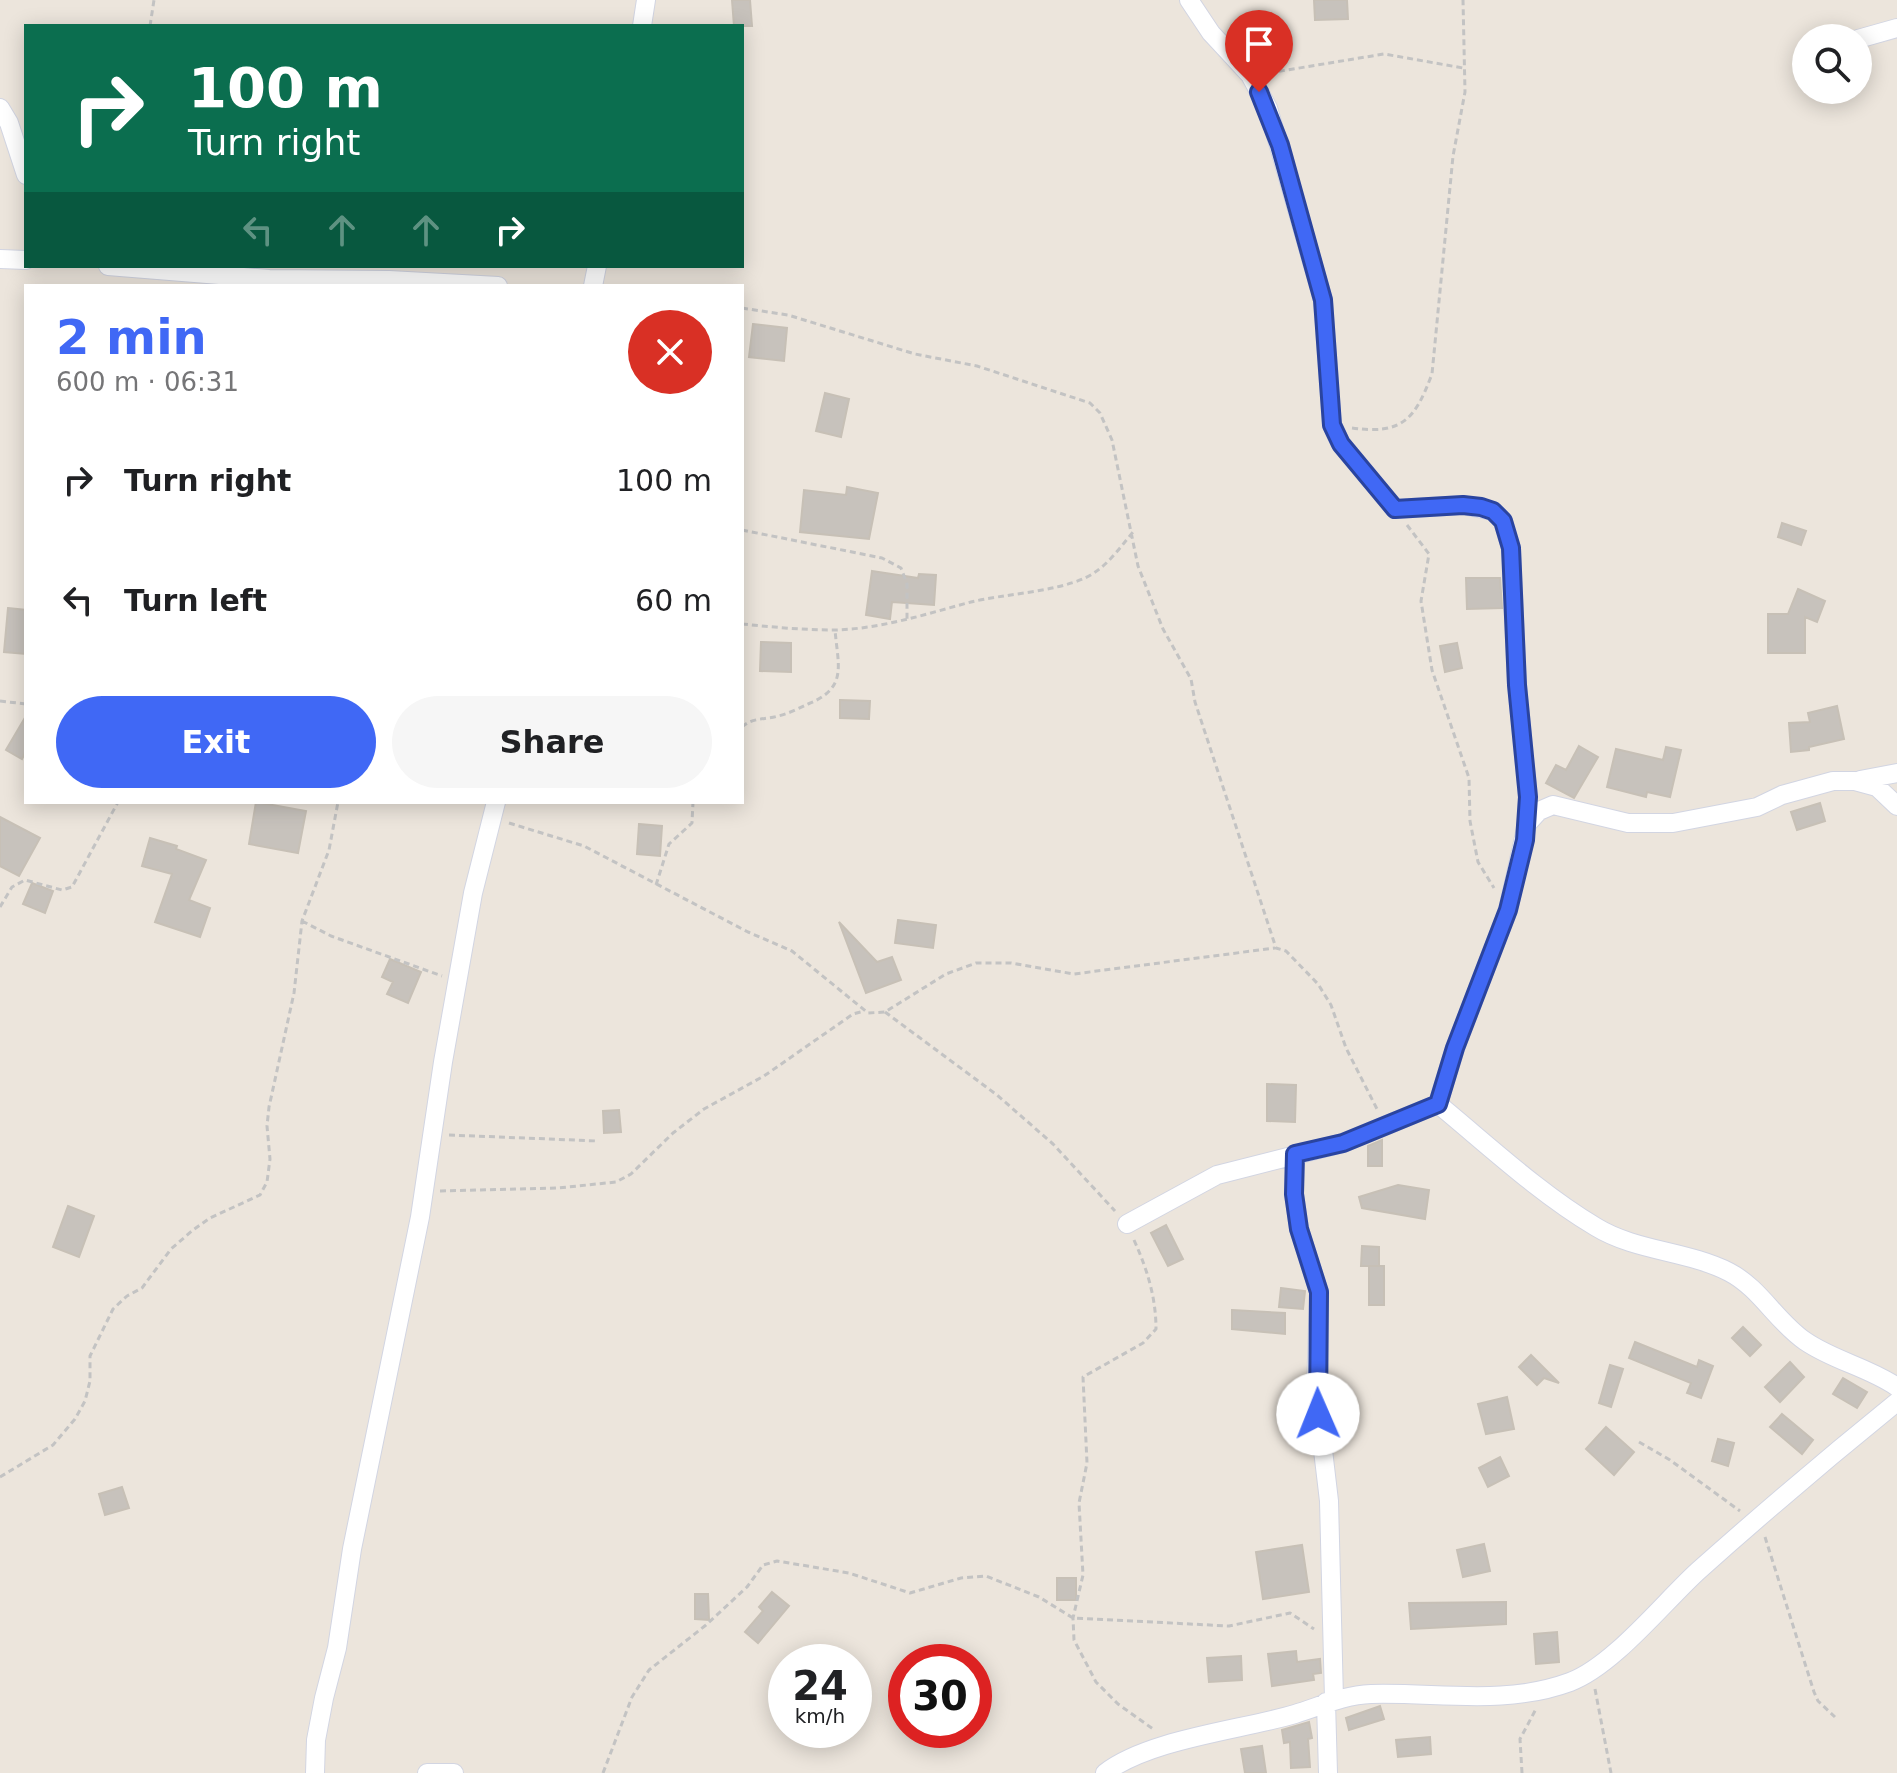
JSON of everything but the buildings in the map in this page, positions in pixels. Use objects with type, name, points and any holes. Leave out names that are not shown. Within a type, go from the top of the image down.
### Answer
[{"type":"street","points":[[642,24],[646,0]]},
{"type":"street","points":[[1189,0],[1211,33],[1250,75],[1268,108],[1323,300],[1332,425],[1341,444],[1395,509],[1472,506],[1493,511],[1503,521],[1511,548],[1517,685],[1528,797],[1527,824],[1508,910],[1460,1034],[1438,1104]]},
{"type":"street","points":[[1872,35],[1897,28]]},
{"type":"street","points":[[0,108],[9,123],[24,169]]},
{"type":"street","points":[[0,259],[24,260]]},
{"type":"street","points":[[133,268],[269,279],[462,284]]},
{"type":"street","points":[[1527,824],[1539,811],[1553,805],[1628,823],[1673,823],[1757,807],[1782,795],[1833,781],[1855,781],[1897,773]]},
{"type":"street","points":[[1855,781],[1877,787],[1897,806]]},
{"type":"street","points":[[315,1773],[316,1740],[337,1648],[352,1549],[424,1191],[457,980],[483,851],[495,810]]},
{"type":"street","points":[[1127,1224],[1217,1175],[1343,1143],[1438,1104]]},
{"type":"street","points":[[1438,1104],[1501,1160],[1600,1230],[1728,1272],[1751,1287],[1802,1339],[1846,1362],[1876,1372],[1897,1387]]},
{"type":"street","points":[[1295,1154],[1294,1194],[1299,1229],[1319,1292],[1316,1391],[1329,1501],[1334,1643],[1328,1773]]},
{"type":"street","points":[[1105,1773],[1133,1757],[1172,1743],[1297,1713],[1330,1701],[1370,1694],[1479,1698],[1549,1689],[1575,1680],[1629,1639],[1697,1572],[1897,1402]]},
{"type":"street","points":[[427,1773],[454,1773]]},
{"type":"path","points":[[150,24],[154,0]]},
{"type":"path","points":[[1332,425],[1366,430],[1404,424],[1420,404],[1432,374],[1453,156],[1465,92],[1463,0]]},
{"type":"path","points":[[1250,75],[1384,54],[1464,68]]},
{"type":"path","points":[[744,308],[788,315],[915,354],[977,366],[1090,403],[1100,413],[1112,440],[1138,566],[1148,595],[1191,679],[1195,702],[1276,948]]},
{"type":"path","points":[[1395,509],[1429,554],[1421,601],[1432,670],[1466,764],[1470,821],[1478,862],[1508,910]]},
{"type":"path","points":[[744,530],[882,558],[901,568],[907,584],[907,620]]},
{"type":"path","points":[[744,624],[835,630],[907,620],[972,602],[1021,594],[1083,579],[1107,563],[1133,532]]},
{"type":"path","points":[[744,726],[758,719],[778,717],[822,699],[833,690],[839,674],[835,630]]},
{"type":"path","points":[[0,701],[24,704]]},
{"type":"path","points":[[0,907],[12,887],[25,880],[62,890],[72,887],[117,804]]},
{"type":"path","points":[[0,1477],[53,1445],[75,1419],[85,1401],[90,1381],[90,1356],[113,1309],[142,1288],[171,1249],[193,1230],[210,1218],[260,1195],[267,1182],[270,1159],[267,1126],[272,1087],[294,993],[302,921],[329,850],[338,804]]},
{"type":"path","points":[[656,885],[669,844],[692,823],[693,804]]},
{"type":"path","points":[[495,810],[584,846],[748,932],[792,951],[865,1011]]},
{"type":"path","points":[[302,921],[331,936],[457,980]]},
{"type":"path","points":[[885,1012],[946,974],[976,963],[1011,963],[1074,974],[1276,948],[1286,951],[1318,984],[1331,1005],[1346,1048],[1369,1089],[1384,1125]]},
{"type":"path","points":[[424,1191],[558,1188],[616,1182],[631,1174],[673,1133],[704,1109],[728,1098],[853,1014],[885,1012],[997,1095],[1053,1144],[1127,1224],[1146,1266],[1156,1304],[1156,1329],[1143,1343],[1083,1377],[1087,1463],[1079,1503],[1078,1529],[1083,1575],[1073,1618],[1074,1640],[1096,1682],[1118,1704],[1172,1743]]},
{"type":"path","points":[[433,1135],[598,1141]]},
{"type":"path","points":[[1639,1442],[1670,1460],[1707,1489],[1758,1519],[1814,1692],[1818,1701],[1835,1717]]},
{"type":"path","points":[[603,1773],[632,1697],[649,1670],[706,1625],[747,1587],[763,1565],[777,1561],[849,1573],[910,1593],[961,1578],[986,1576],[1039,1597],[1073,1618],[1229,1626],[1290,1613],[1334,1643]]},
{"type":"path","points":[[1590,1670],[1611,1773]]},
{"type":"path","points":[[1522,1773],[1520,1739],[1549,1689]]},
{"type":"route","points":[[1259,92],[1268,108],[1280,145],[1323,300],[1332,425],[1341,444],[1395,509],[1463,505],[1481,507],[1493,511],[1503,521],[1511,548],[1517,685],[1528,797],[1525,840],[1508,910],[1479,981],[1438,1104],[1402,1116],[1343,1143],[1295,1154],[1294,1194],[1299,1229],[1319,1292],[1318,1414]]}]
